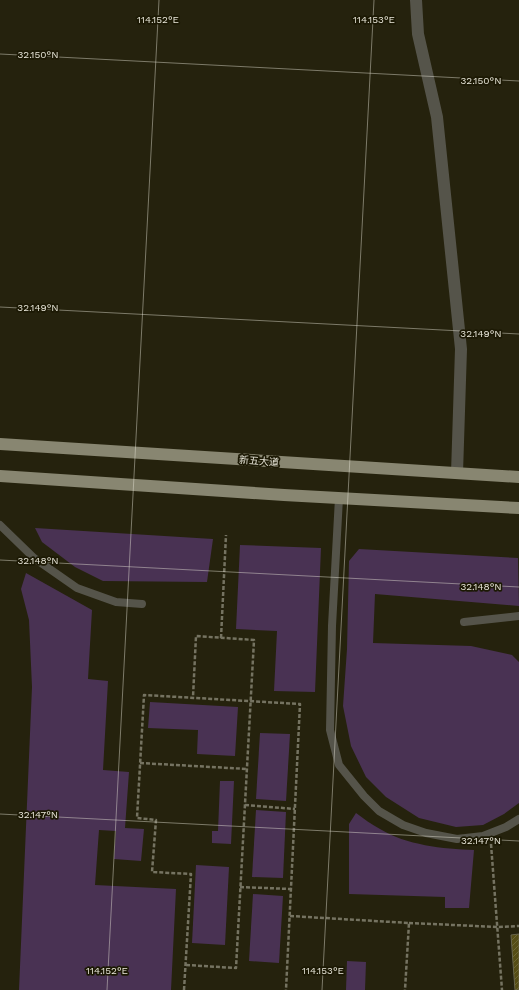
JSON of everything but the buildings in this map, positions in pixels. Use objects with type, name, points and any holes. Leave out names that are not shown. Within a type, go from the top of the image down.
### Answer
[{"type":"main road","name":"新五大道","points":[[0,444],[519,477]]},
{"type":"main road","points":[[0,476],[519,508]]},
{"type":"street","points":[[416,0],[418,34],[437,117],[461,349],[457,473]]},
{"type":"lane","points":[[339,498],[332,626],[330,730],[339,765],[369,801],[380,811],[403,824],[426,833],[457,838],[483,836],[506,827],[519,819]]},
{"type":"lane","points":[[0,525],[34,558],[77,588],[116,602],[142,604]]},
{"type":"lane","points":[[464,622],[519,616]]},
{"type":"path","points":[[221,638],[226,535]]},
{"type":"path","points":[[186,965],[236,968],[254,640],[196,636],[193,698]]},
{"type":"path","points":[[184,990],[191,874],[152,872],[156,820],[137,818],[144,695],[300,704],[286,990]]},
{"type":"path","points":[[140,763],[247,769]]},
{"type":"path","points":[[245,805],[295,809]]},
{"type":"path","points":[[491,833],[502,990]]},
{"type":"path","points":[[240,887],[291,889]]},
{"type":"path","points":[[290,916],[409,923],[519,926]]},
{"type":"path","points":[[405,990],[409,923]]},
{"type":"shaded area","points":[[35,528],[213,539],[207,582],[103,581],[75,567],[42,542]]},
{"type":"shaded area","points":[[240,545],[321,548],[315,692],[274,691],[277,631],[236,629]]},
{"type":"shaded area","points":[[359,549],[518,558],[519,606],[375,594],[373,643],[471,646],[512,655],[519,662],[519,803],[504,814],[483,825],[456,827],[419,818],[386,797],[366,777],[351,746],[343,706],[347,649],[349,561]]},
{"type":"shaded area","points":[[26,573],[92,610],[88,679],[108,681],[103,770],[129,772],[125,828],[144,829],[141,861],[114,859],[116,831],[99,830],[95,885],[176,889],[171,990],[19,990],[32,687],[29,620],[21,589]]},
{"type":"shaded area","points":[[150,702],[238,707],[235,756],[197,754],[198,730],[148,728]]},
{"type":"shaded area","points":[[260,733],[290,734],[286,801],[256,799]]},
{"type":"shaded area","points":[[220,781],[234,781],[231,844],[212,843],[212,831],[218,831]]},
{"type":"shaded area","points":[[256,810],[286,812],[283,878],[252,877]]},
{"type":"shaded area","points":[[356,813],[377,827],[401,839],[450,849],[474,850],[469,908],[445,908],[445,897],[349,894],[349,824]]},
{"type":"shaded area","points":[[196,865],[229,867],[225,945],[192,943]]},
{"type":"shaded area","points":[[253,894],[283,896],[279,963],[249,961]]},
{"type":"shaded area","points":[[347,961],[366,962],[365,990],[346,990]]}]
